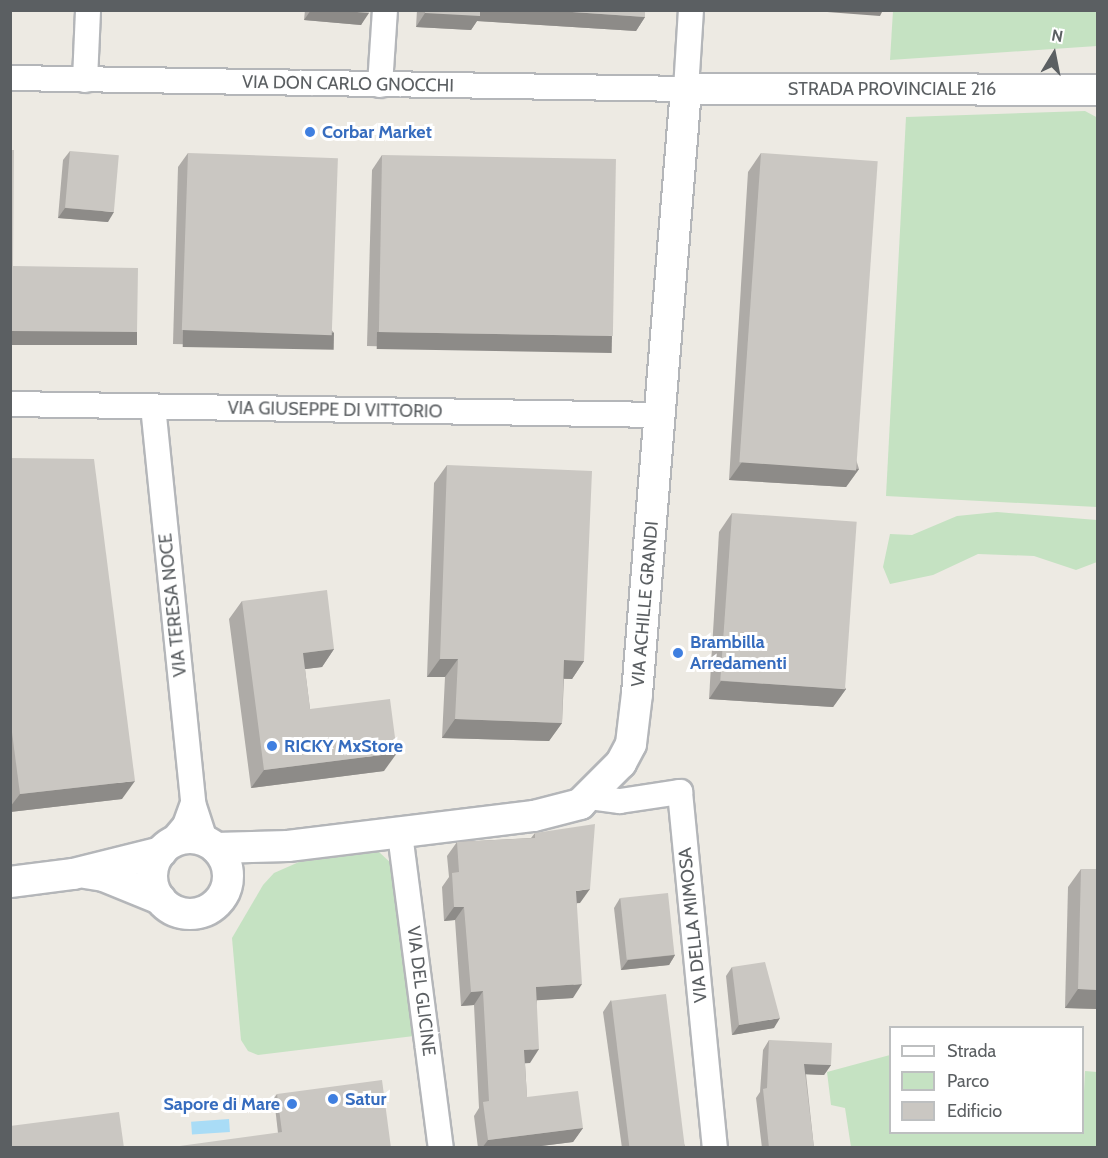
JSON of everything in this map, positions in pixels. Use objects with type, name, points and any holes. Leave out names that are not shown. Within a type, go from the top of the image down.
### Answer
[{"type":"street","points":[[85,80],[88,10]]},
{"type":"street","points":[[380,85],[385,10]]},
{"type":"street","points":[[686,89],[691,10]]},
{"type":"street","name":"VIA DON CARLO GNOCCHI","points":[[10,78],[686,89]]},
{"type":"street","name":"STRADA PROVINCIALE 216","points":[[686,89],[1098,90]]},
{"type":"street","name":"VIA ACHILLE GRANDI","points":[[211,845],[288,846],[534,816],[567,809],[590,797],[621,763],[634,728],[686,89]]},
{"type":"street","name":"VIA GIUSEPPE DI VITTORIO","points":[[10,404],[660,415]]},
{"type":"street","name":"VIA TERESA NOCE","points":[[153,406],[193,803],[211,845]]},
{"type":"street","name":"VIA DELLA MIMOSA","points":[[590,797],[620,801],[680,792],[715,1148]]},
{"type":"street","points":[[160,899],[152,875],[165,848],[185,825],[193,803]]},
{"type":"street","name":"VIA DEL GLICINE","points":[[400,834],[441,1148]]},
{"type":"street","points":[[10,882],[74,874],[165,848],[188,838],[211,845],[227,869],[226,887]]},
{"type":"street","points":[[74,874],[104,876],[160,899],[174,910],[197,913],[213,906],[226,887],[257,861],[288,846]]},
{"type":"green space","points":[[893,11],[1097,11],[1097,46],[890,60]]},
{"type":"green space","points":[[1085,111],[1098,118],[1097,507],[886,496],[906,117]]},
{"type":"green space","points":[[997,512],[1097,520],[1097,562],[1076,570],[1034,556],[978,554],[933,575],[890,584],[883,567],[890,534],[912,535],[957,516]]},
{"type":"green space","points":[[379,852],[393,865],[414,1036],[258,1055],[248,1051],[241,1040],[232,938],[263,885],[274,873],[299,862]]},
{"type":"green space","points":[[889,1055],[889,1134],[1084,1134],[1085,1071],[1097,1072],[1097,1147],[851,1147],[845,1108],[831,1105],[827,1072]]},
{"type":"water","points":[[229,1119],[230,1132],[192,1135],[191,1122]]},
{"type":"building","points":[[333,10],[369,10],[369,13]]},
{"type":"building","points":[[425,10],[480,10],[480,16],[425,13]]},
{"type":"building","points":[[543,10],[645,10],[645,17]]},
{"type":"building","points":[[10,150],[14,150],[13,266],[138,268],[137,332],[10,331]]},
{"type":"building","points":[[70,151],[119,155],[114,212],[65,208]]},
{"type":"building","points":[[188,153],[338,158],[332,335],[182,330]]},
{"type":"building","points":[[761,153],[878,161],[856,470],[739,462]]},
{"type":"building","points":[[382,155],[616,159],[613,336],[379,332]]},
{"type":"building","points":[[10,458],[94,459],[135,781],[20,794],[10,717]]},
{"type":"building","points":[[447,465],[592,471],[584,661],[564,660],[562,723],[455,719],[458,659],[440,659]]},
{"type":"building","points":[[732,513],[857,522],[845,689],[720,681]]},
{"type":"building","points":[[327,590],[334,649],[303,653],[310,709],[390,699],[397,753],[264,770],[242,601]]},
{"type":"building","points":[[595,824],[590,889],[576,891],[582,984],[536,987],[539,1049],[524,1050],[527,1097],[578,1091],[583,1128],[488,1140],[483,1102],[489,1101],[483,991],[471,992],[464,907],[454,907],[452,873],[459,872],[457,842],[535,838],[535,833]]},
{"type":"building","points":[[1081,869],[1098,869],[1098,990],[1078,989]]},
{"type":"building","points":[[668,893],[674,955],[627,960],[620,898]]},
{"type":"building","points":[[765,962],[780,1018],[739,1025],[732,967]]},
{"type":"building","points":[[666,994],[685,1148],[629,1148],[611,1001]]},
{"type":"building","points":[[769,1040],[832,1043],[831,1065],[804,1064],[814,1148],[769,1148],[763,1089],[767,1088]]},
{"type":"building","points":[[382,1080],[391,1148],[165,1148],[282,1132],[277,1094]]},
{"type":"building","points":[[119,1112],[124,1148],[10,1148],[10,1126]]},
{"type":"place","name":"Corbar Market","points":[[310,132]]},
{"type":"place","name":"Brambilla Arredamenti","points":[[678,653]]},
{"type":"place","name":"RICKY MxStore","points":[[272,746]]},
{"type":"place","name":"Satur","points":[[333,1099]]},
{"type":"place","name":"Sapore di Mare","points":[[292,1104]]}]
